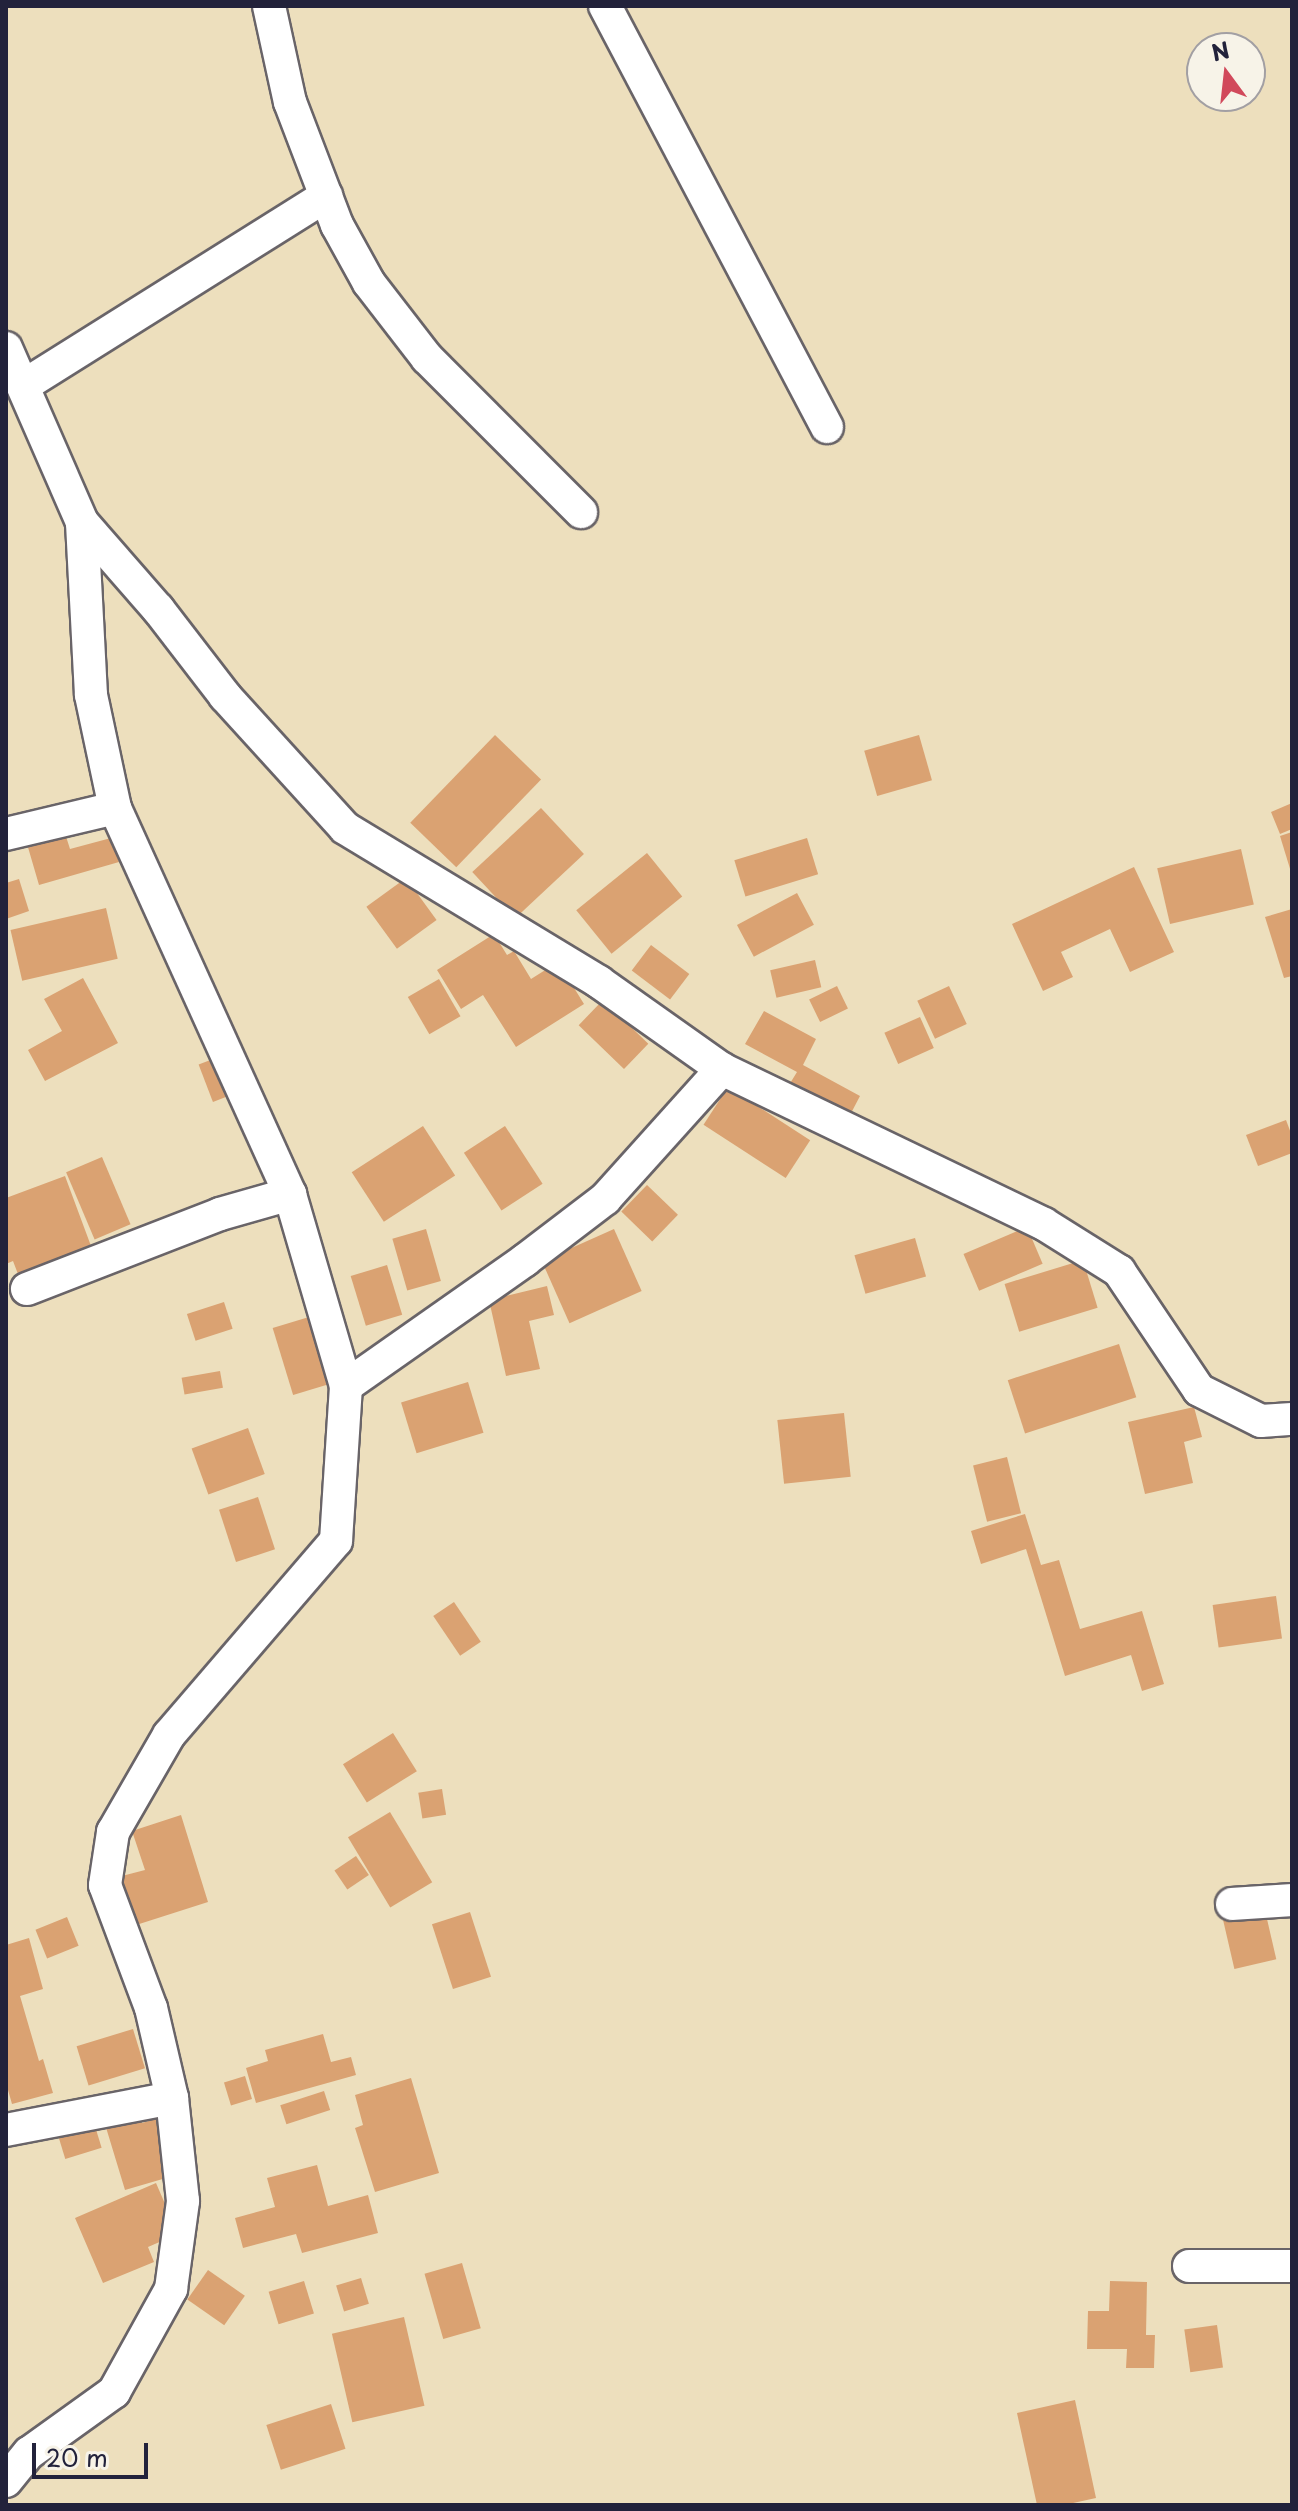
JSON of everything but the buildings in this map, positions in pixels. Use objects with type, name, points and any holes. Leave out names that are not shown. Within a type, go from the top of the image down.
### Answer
[{"type":"street","points":[[269,6],[290,102],[337,225],[369,283],[427,358],[581,512]]},
{"type":"street","points":[[605,6],[827,427]]},
{"type":"street","points":[[23,386],[326,196]]},
{"type":"street","points":[[6,348],[82,522],[158,609],[225,696],[345,828],[599,982],[722,1069],[1044,1224],[1119,1271],[1199,1390],[1261,1421],[1292,1419]]},
{"type":"street","points":[[6,2481],[29,2453],[114,2392],[171,2289],[183,2201],[172,2098],[151,2008],[105,1885],[113,1832],[169,1735],[336,1541],[346,1386],[290,1194],[115,808],[91,695],[82,522]]},
{"type":"street","points":[[6,834],[115,808]]},
{"type":"street","points":[[346,1386],[525,1260],[605,1199],[722,1069]]},
{"type":"street","points":[[27,1289],[220,1214],[290,1194]]},
{"type":"street","points":[[1232,1904],[1292,1900]]},
{"type":"street","points":[[6,2130],[172,2098]]},
{"type":"street","points":[[1189,2266],[1292,2266]]}]
